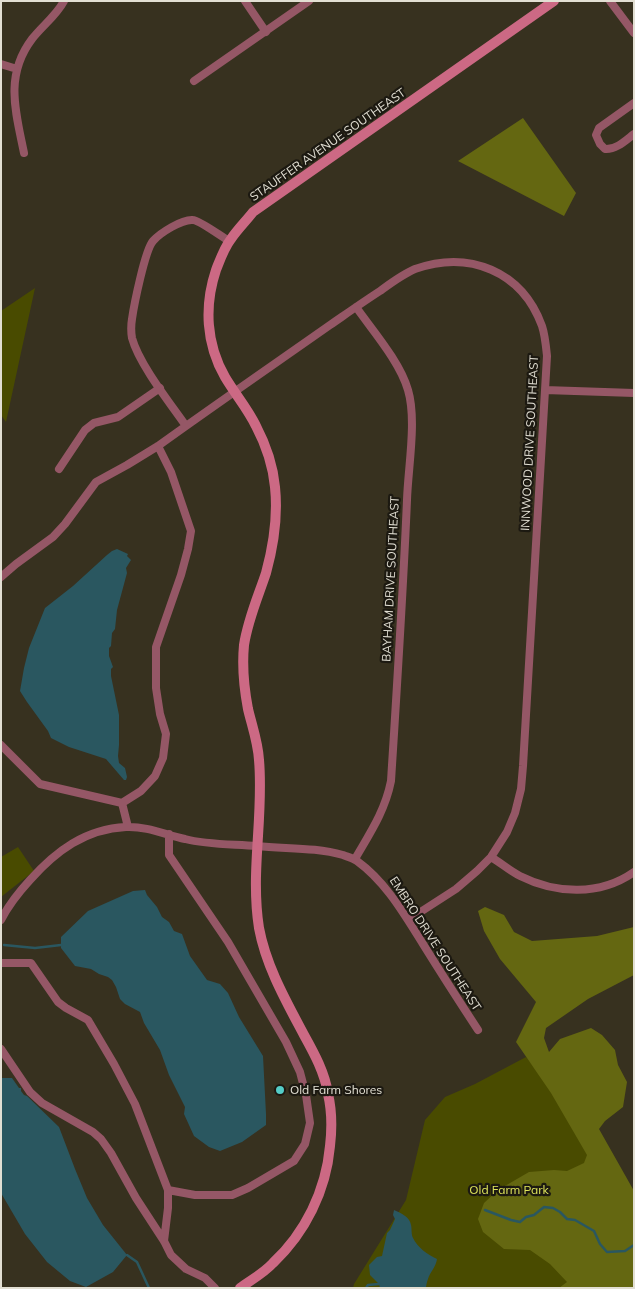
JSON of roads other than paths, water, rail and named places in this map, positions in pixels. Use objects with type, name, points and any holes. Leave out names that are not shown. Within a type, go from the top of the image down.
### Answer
[{"type":"street","points":[[24,153],[15,108],[14,82],[17,69],[22,55],[30,42],[64,1]]},
{"type":"street","points":[[245,1],[266,32]]},
{"type":"street","points":[[194,81],[309,1]]},
{"type":"street","name":"STAUFFER AVENUE SOUTHEAST","points":[[240,1288],[272,1265],[298,1235],[313,1211],[324,1179],[330,1149],[331,1128],[328,1091],[316,1057],[280,989],[266,952],[256,903],[259,757],[244,684],[244,654],[248,625],[273,545],[276,503],[273,476],[264,443],[256,424],[224,375],[210,339],[208,313],[212,283],[229,241],[253,212],[554,1]]},
{"type":"street","points":[[610,1],[634,32]]},
{"type":"street","points":[[1,64],[17,69]]},
{"type":"street","points":[[634,103],[599,128],[596,135],[600,144],[605,149],[611,149],[634,134]]},
{"type":"street","points":[[186,426],[139,355],[133,341],[132,319],[145,259],[148,248],[153,241],[184,221],[195,220],[229,241]]},
{"type":"street","name":"INNWOOD DRIVE SOUTHEAST","points":[[1,577],[53,537],[96,482],[158,446],[410,271],[439,262],[461,261],[480,265],[496,272],[512,283],[526,296],[536,312],[543,328],[547,356],[521,789],[514,816],[492,857],[456,889],[408,920]]},
{"type":"street","name":"BAYHAM DRIVE SOUTHEAST","points":[[355,859],[380,816],[391,781],[412,419],[408,389],[399,368],[356,307]]},
{"type":"street","points":[[59,469],[85,430],[94,423],[118,417],[160,388]]},
{"type":"street","points":[[545,390],[634,393]]},
{"type":"street","points":[[1,746],[40,784],[122,803],[141,792],[155,776],[163,758],[166,734],[160,714],[156,688],[156,647],[181,575],[188,549],[190,531],[171,472],[158,446]]},
{"type":"street","points":[[122,803],[128,827]]},
{"type":"street","name":"EMBRO DRIVE SOUTHEAST","points":[[1,920],[20,892],[42,865],[72,843],[86,836],[113,828],[128,827],[159,831],[186,840],[210,843],[312,849],[335,853],[355,859],[381,882],[408,920],[478,1030]]},
{"type":"street","points":[[168,1190],[195,1195],[232,1195],[248,1188],[294,1161],[305,1144],[310,1123],[300,1072],[286,1042],[228,942],[169,855],[169,834]]},
{"type":"street","points":[[492,857],[519,876],[544,886],[562,890],[602,886],[634,872]]},
{"type":"street","points":[[1,963],[31,963],[58,1002],[88,1020],[114,1064],[136,1104],[168,1190],[164,1241]]},
{"type":"street","points":[[1,1049],[30,1092],[42,1103],[93,1132],[101,1139],[171,1255],[186,1269],[205,1278],[215,1288]]},
{"type":"water","points":[[117,549],[128,554],[127,556],[131,560],[126,568],[127,573],[109,648],[109,656],[113,667],[111,669],[111,676],[119,715],[118,756],[119,763],[125,768],[126,780],[106,759],[69,747],[51,738],[20,691],[29,648],[45,608],[107,555]]},
{"type":"water","points":[[145,890],[162,917],[169,922],[174,931],[182,934],[190,956],[207,980],[220,984],[228,993],[239,1017],[263,1056],[266,1125],[242,1142],[220,1151],[209,1147],[194,1136],[184,1114],[185,1107],[169,1075],[160,1050],[144,1023],[140,1012],[120,999],[112,980],[91,969],[75,966],[61,948],[61,937],[88,911],[133,891]]},
{"type":"water","points":[[1,1078],[12,1078],[21,1088],[24,1095],[59,1127],[87,1198],[103,1225],[127,1255],[113,1272],[86,1287],[70,1281],[47,1262],[25,1234],[1,1193]]},
{"type":"water","points":[[394,1210],[409,1220],[412,1236],[417,1245],[437,1259],[426,1288],[380,1288],[379,1284],[370,1275],[369,1265],[377,1257],[382,1256],[387,1233],[395,1219],[393,1215]]},
{"type":"waterway","points":[[4,945],[35,948],[61,945]]},
{"type":"waterway","points":[[485,1210],[520,1222],[544,1207],[553,1208],[567,1219],[575,1220],[594,1231],[600,1244],[607,1252],[625,1251],[634,1245]]},
{"type":"waterway","points":[[127,1255],[137,1262],[149,1288]]},
{"type":"waterway","points":[[366,1288],[368,1285],[379,1284]]},
{"type":"place","name":"Old Farm Shores","points":[[280,1090]]},
{"type":"park label","name":"Old Farm Park","points":[[509,1190]]}]
